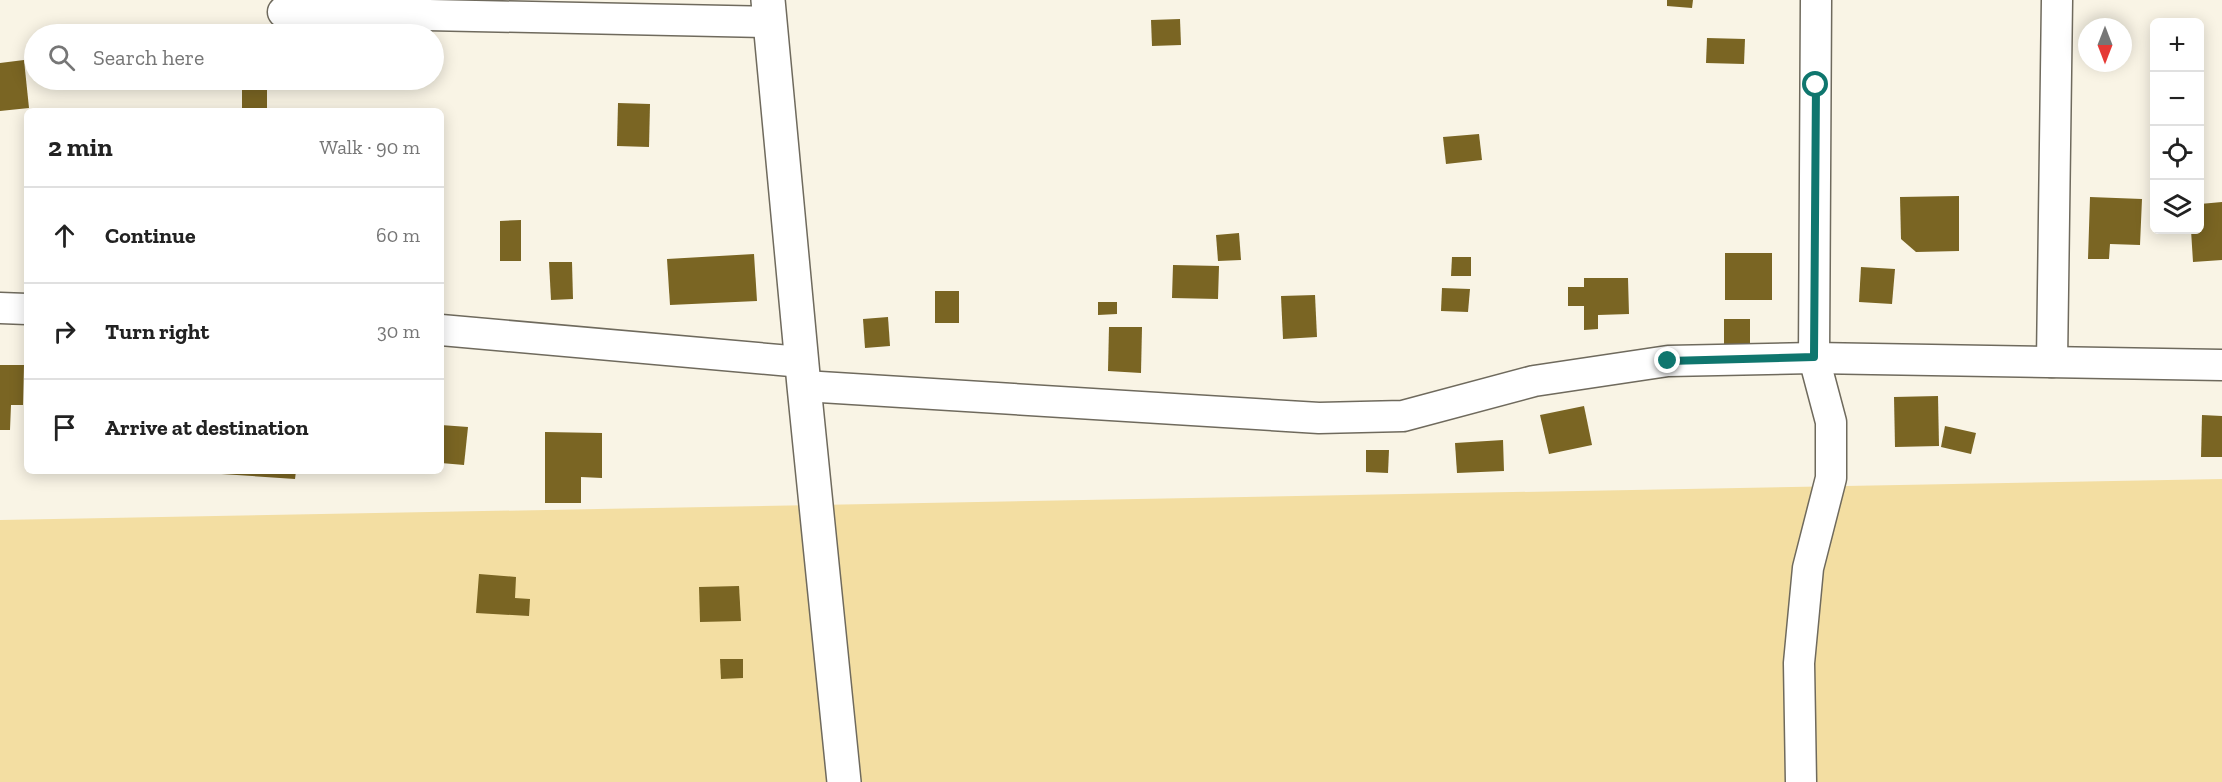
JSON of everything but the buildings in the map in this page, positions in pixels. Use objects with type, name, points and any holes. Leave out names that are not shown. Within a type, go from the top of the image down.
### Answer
[{"type":"street","points":[[1801,782],[1799,663],[1808,568],[1831,478],[1831,422],[1814,357],[1816,0]]},
{"type":"street","points":[[2052,362],[2057,0]]},
{"type":"street","points":[[283,12],[769,11],[802,374],[844,782]]},
{"type":"street","points":[[0,308],[24,309]]},
{"type":"street","points":[[444,330],[802,374],[1319,418],[1403,416],[1534,381],[1668,361],[1814,357],[2222,365]]},
{"type":"shaded area","points":[[2222,479],[2222,782],[0,782],[0,520]]},
{"type":"route","points":[[1668,361],[1814,357],[1816,85]]}]
